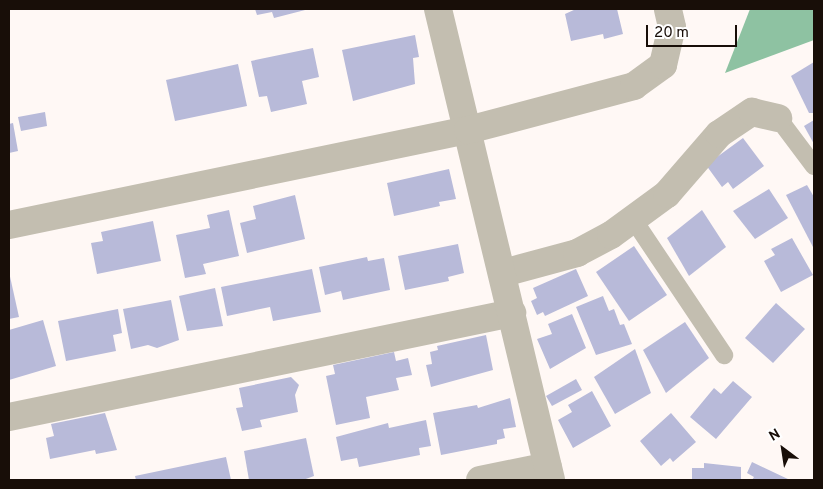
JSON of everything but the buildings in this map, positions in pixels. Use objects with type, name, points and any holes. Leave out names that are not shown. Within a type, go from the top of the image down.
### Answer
[{"type":"street","points":[[438,9],[503,273],[549,473],[480,480]]},
{"type":"street","points":[[9,225],[468,130],[634,86],[663,65],[672,27],[668,9]]},
{"type":"street","points":[[503,273],[577,253],[633,219],[667,194],[719,134],[752,112],[778,118]]},
{"type":"street","points":[[9,417],[512,313]]},
{"type":"lane","points":[[778,118],[814,166]]},
{"type":"lane","points":[[633,219],[724,355]]},
{"type":"green space","points":[[750,9],[814,9],[814,40],[725,73]]}]
